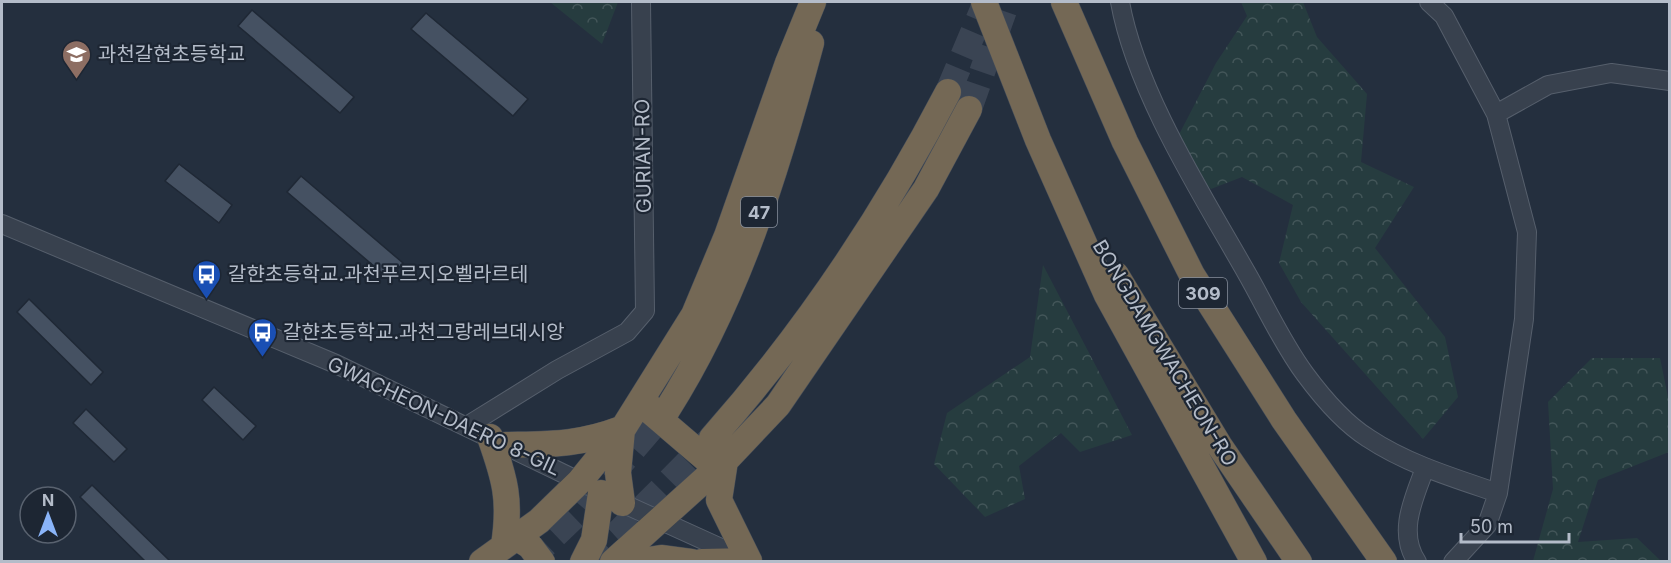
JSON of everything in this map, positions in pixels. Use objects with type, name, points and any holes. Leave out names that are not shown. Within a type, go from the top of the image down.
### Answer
[{"type":"highway","points":[[584,561],[594,540],[601,492],[623,429],[694,315],[727,236],[788,63],[813,2]]},
{"type":"highway","name":"47","points":[[668,410],[713,328],[753,230],[792,114],[819,2]]},
{"type":"highway","name":"BONGDAMGWACHEON-RO","points":[[984,2],[1038,140],[1107,295],[1254,561]]},
{"type":"highway","name":"309","points":[[1064,2],[1125,142],[1192,275],[1284,420],[1384,561]]},
{"type":"highway","points":[[712,438],[772,366],[842,267],[905,169],[948,92]]},
{"type":"highway","points":[[613,561],[723,463],[778,405],[926,189],[969,109]]},
{"type":"highway","name":"BONGDAMGWACHEON-RO","points":[[1038,140],[1159,348],[1219,445],[1299,561]]},
{"type":"highway","points":[[644,397],[650,411],[705,458],[723,463]]},
{"type":"highway","points":[[510,541],[506,483],[498,441],[560,444],[591,440],[623,429]]},
{"type":"highway","points":[[482,561],[555,507],[601,492],[618,473],[623,429]]},
{"type":"highway","points":[[702,561],[750,561],[719,500],[723,463]]},
{"type":"highway","points":[[510,541],[530,546],[542,561]]},
{"type":"highway","points":[[636,561],[661,558],[691,561]]},
{"type":"street","name":"GURIAN-RO","points":[[467,426],[557,370],[627,332],[645,311],[641,2]]},
{"type":"street","points":[[1120,2],[1134,51],[1161,116],[1199,190],[1304,374],[1338,413],[1368,438],[1425,468],[1498,493]]},
{"type":"street","points":[[1429,2],[1444,16],[1496,114],[1527,232],[1524,319],[1498,493],[1487,525],[1453,561]]},
{"type":"street","points":[[1496,114],[1548,85],[1611,73],[1670,81]]},
{"type":"street","name":"GWACHEON-DAERO 8-GIL","points":[[2,224],[336,364],[498,441],[656,521],[750,561]]},
{"type":"street","points":[[1418,561],[1407,537],[1408,518],[1425,468]]},
{"type":"green space","points":[[550,2],[618,2],[602,44]]},
{"type":"green space","points":[[1241,2],[1303,2],[1317,37],[1367,94],[1361,162],[1414,187],[1375,248],[1445,337],[1458,397],[1423,439],[1301,302],[1279,263],[1293,205],[1242,177],[1211,189],[1171,150],[1216,63],[1247,16]]},
{"type":"green space","points":[[1043,265],[1132,435],[1080,452],[1061,433],[1019,466],[1025,499],[985,517],[934,464],[947,413],[1030,357]]},
{"type":"green space","points":[[1592,358],[1660,358],[1669,402],[1669,452],[1598,480],[1578,542],[1637,538],[1661,561],[1533,561],[1553,489],[1548,402]]},
{"type":"building","points":[[252,10],[354,97],[340,113],[238,26]]},
{"type":"building","points":[[426,13],[528,99],[513,116],[411,29]]},
{"type":"building","points":[[179,164],[232,205],[219,223],[165,181]]},
{"type":"building","points":[[301,176],[403,263],[389,279],[287,192]]},
{"type":"building","points":[[29,299],[103,372],[91,385],[17,312]]},
{"type":"building","points":[[214,387],[256,426],[243,440],[202,400]]},
{"type":"building","points":[[86,409],[127,449],[114,462],[73,423]]},
{"type":"building","points":[[92,485],[170,561],[145,561],[80,497]]},
{"type":"tunnel","points":[[948,92],[986,2]]},
{"type":"tunnel","points":[[969,109],[1007,2]]},
{"type":"tunnel","points":[[527,562],[578,513],[667,410]]},
{"type":"tunnel","points":[[586,562],[712,438]]},
{"type":"place","name":"과천갈현초등학교","points":[[77,80]]},
{"type":"place","name":"갈햔초등학교.과천푸르지오벨라르테","points":[[207,300]]},
{"type":"place","name":"갈햔초등학교.과천그랑레브데시앙","points":[[262,358]]}]
